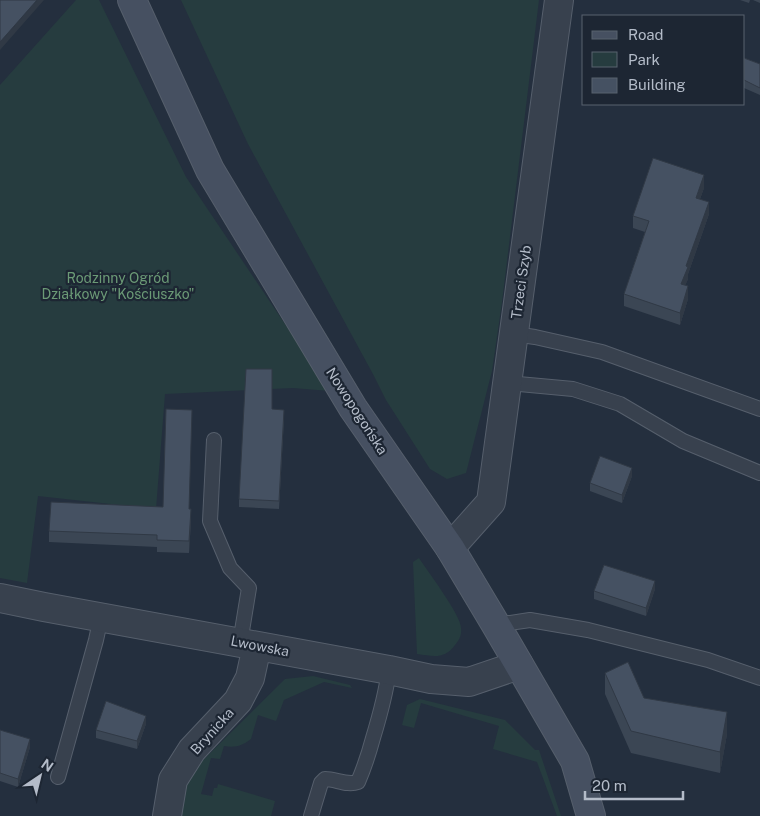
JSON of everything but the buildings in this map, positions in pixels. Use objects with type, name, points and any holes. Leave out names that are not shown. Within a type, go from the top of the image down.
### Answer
[{"type":"street","name":"Nowopogońska","points":[[132,0],[210,170],[352,408],[450,548],[496,625],[574,761],[591,816]]},
{"type":"street","name":"Trzeci Szyb","points":[[450,548],[491,502],[559,0]]},
{"type":"street","name":"Lwowska","points":[[0,598],[431,679],[470,682],[519,665]]},
{"type":"street","name":"Brynicka","points":[[167,816],[173,780],[192,750],[238,701],[250,678],[249,644]]},
{"type":"lane","points":[[514,334],[535,336],[602,352],[760,408]]},
{"type":"lane","points":[[507,382],[573,389],[620,404],[683,441],[760,473]]},
{"type":"lane","points":[[214,440],[210,521],[230,568],[249,588],[249,644]]},
{"type":"lane","points":[[58,777],[96,640],[100,617]]},
{"type":"lane","points":[[496,625],[530,620],[588,630],[708,660],[760,678]]},
{"type":"lane","points":[[310,816],[321,783],[325,779],[352,784],[358,782],[364,769],[379,718],[390,670]]},
{"type":"green space","name":"Rodzinny Ogród Działkowy \"Kościuszko\"","points":[[76,0],[99,0],[186,177],[330,391],[293,388],[165,394],[156,509],[38,496],[27,583],[0,578],[0,85]]},
{"type":"green space","points":[[181,0],[539,0],[492,371],[466,473],[447,479],[430,469],[386,400],[248,144]]},
{"type":"green space","points":[[419,558],[460,622],[461,635],[459,639],[451,650],[438,656],[417,654],[413,562]]},
{"type":"green space","points":[[313,676],[350,685],[352,688],[324,682],[284,700],[276,721],[258,715],[251,739],[238,746],[224,746],[220,759],[211,758],[201,794],[212,796],[214,788],[217,788],[218,784],[275,801],[271,816],[174,816],[193,770],[285,679]]},
{"type":"green space","points":[[420,699],[505,720],[535,750],[539,750],[561,816],[557,816],[537,762],[493,749],[499,726],[421,703],[414,728],[402,725],[407,705]]}]
